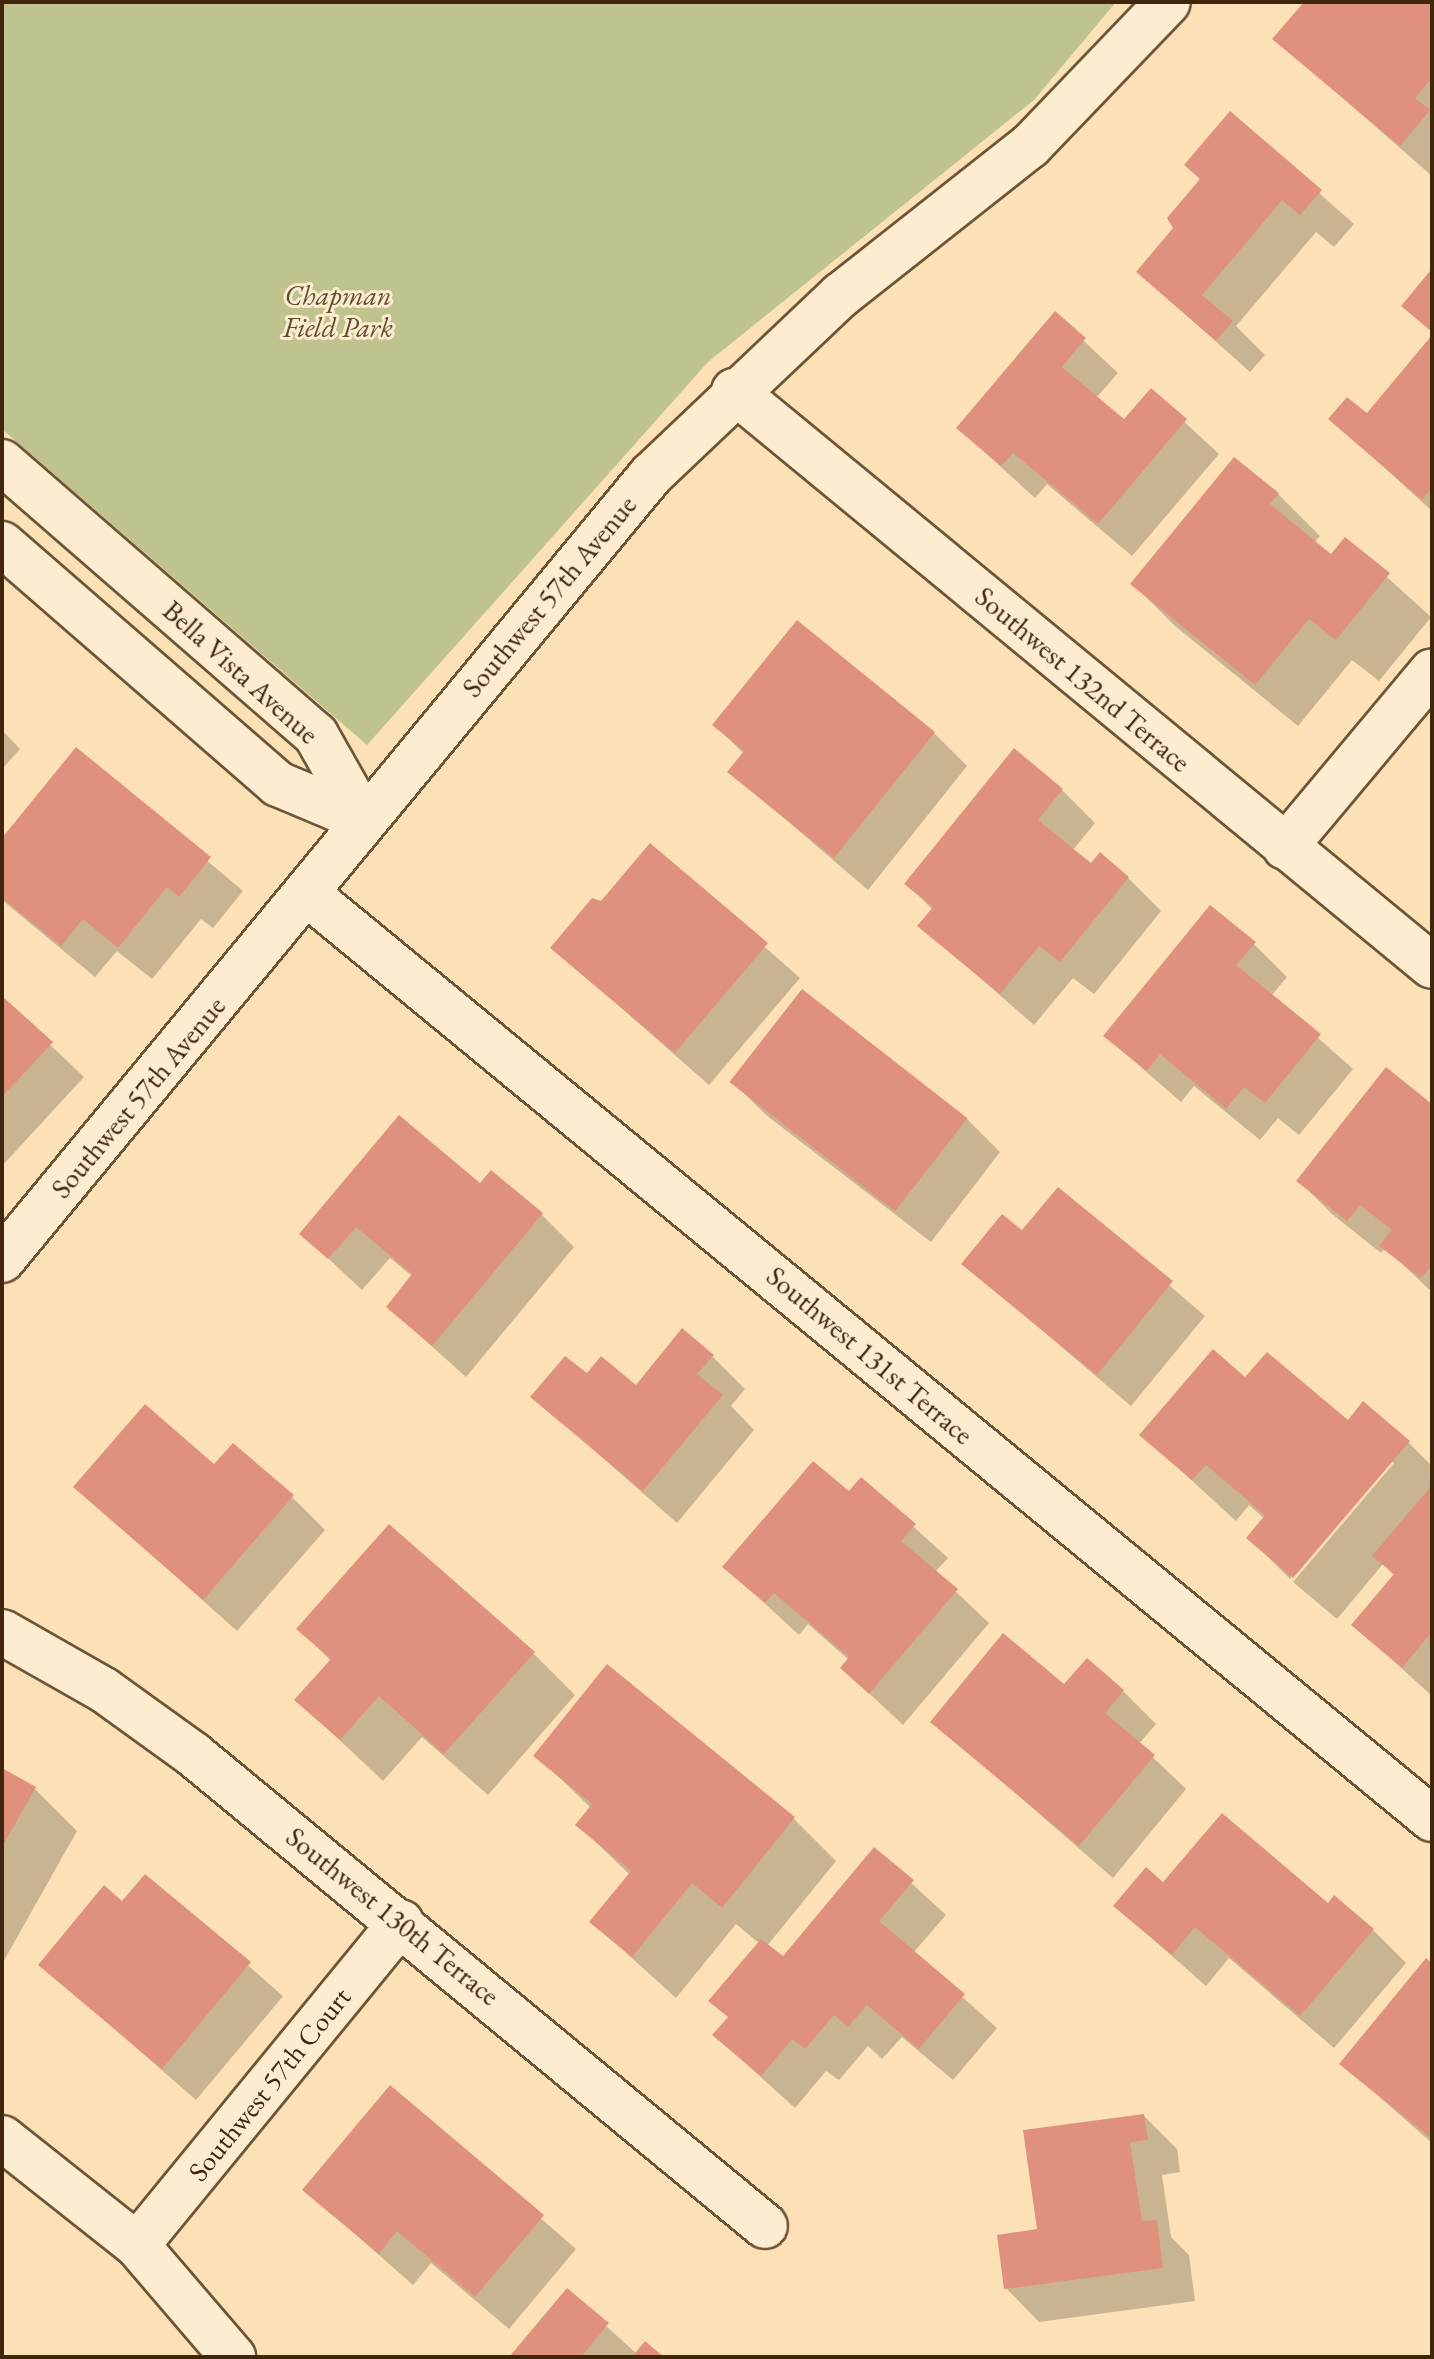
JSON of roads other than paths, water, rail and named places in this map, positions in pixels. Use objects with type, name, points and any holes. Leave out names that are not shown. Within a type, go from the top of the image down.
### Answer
[{"type":"street","name":"Southwest 57th Avenue","points":[[2,1260],[306,893],[572,564],[734,391],[841,295],[1030,146],[1168,2]]},
{"type":"street","name":"Southwest 132nd Terrace","points":[[734,391],[1432,966]]},
{"type":"street","name":"Bella Vista Avenue","points":[[2,462],[316,735],[364,820]]},
{"type":"street","name":"Bella Vista Avenue","points":[[2,544],[278,784],[364,820]]},
{"type":"street","points":[[1285,847],[1432,671]]},
{"type":"street","name":"Southwest 131st Terrace","points":[[306,893],[1432,1819]]},
{"type":"street","name":"Southwest 130th Terrace","points":[[2,1632],[149,1721],[401,1922],[765,2226]]},
{"type":"street","name":"Southwest 57th Court","points":[[137,2245],[401,1922]]},
{"type":"street","points":[[2,2138],[137,2245],[233,2357]]},
{"type":"park label","name":"Chapman Field Park","points":[[338,311]]}]
